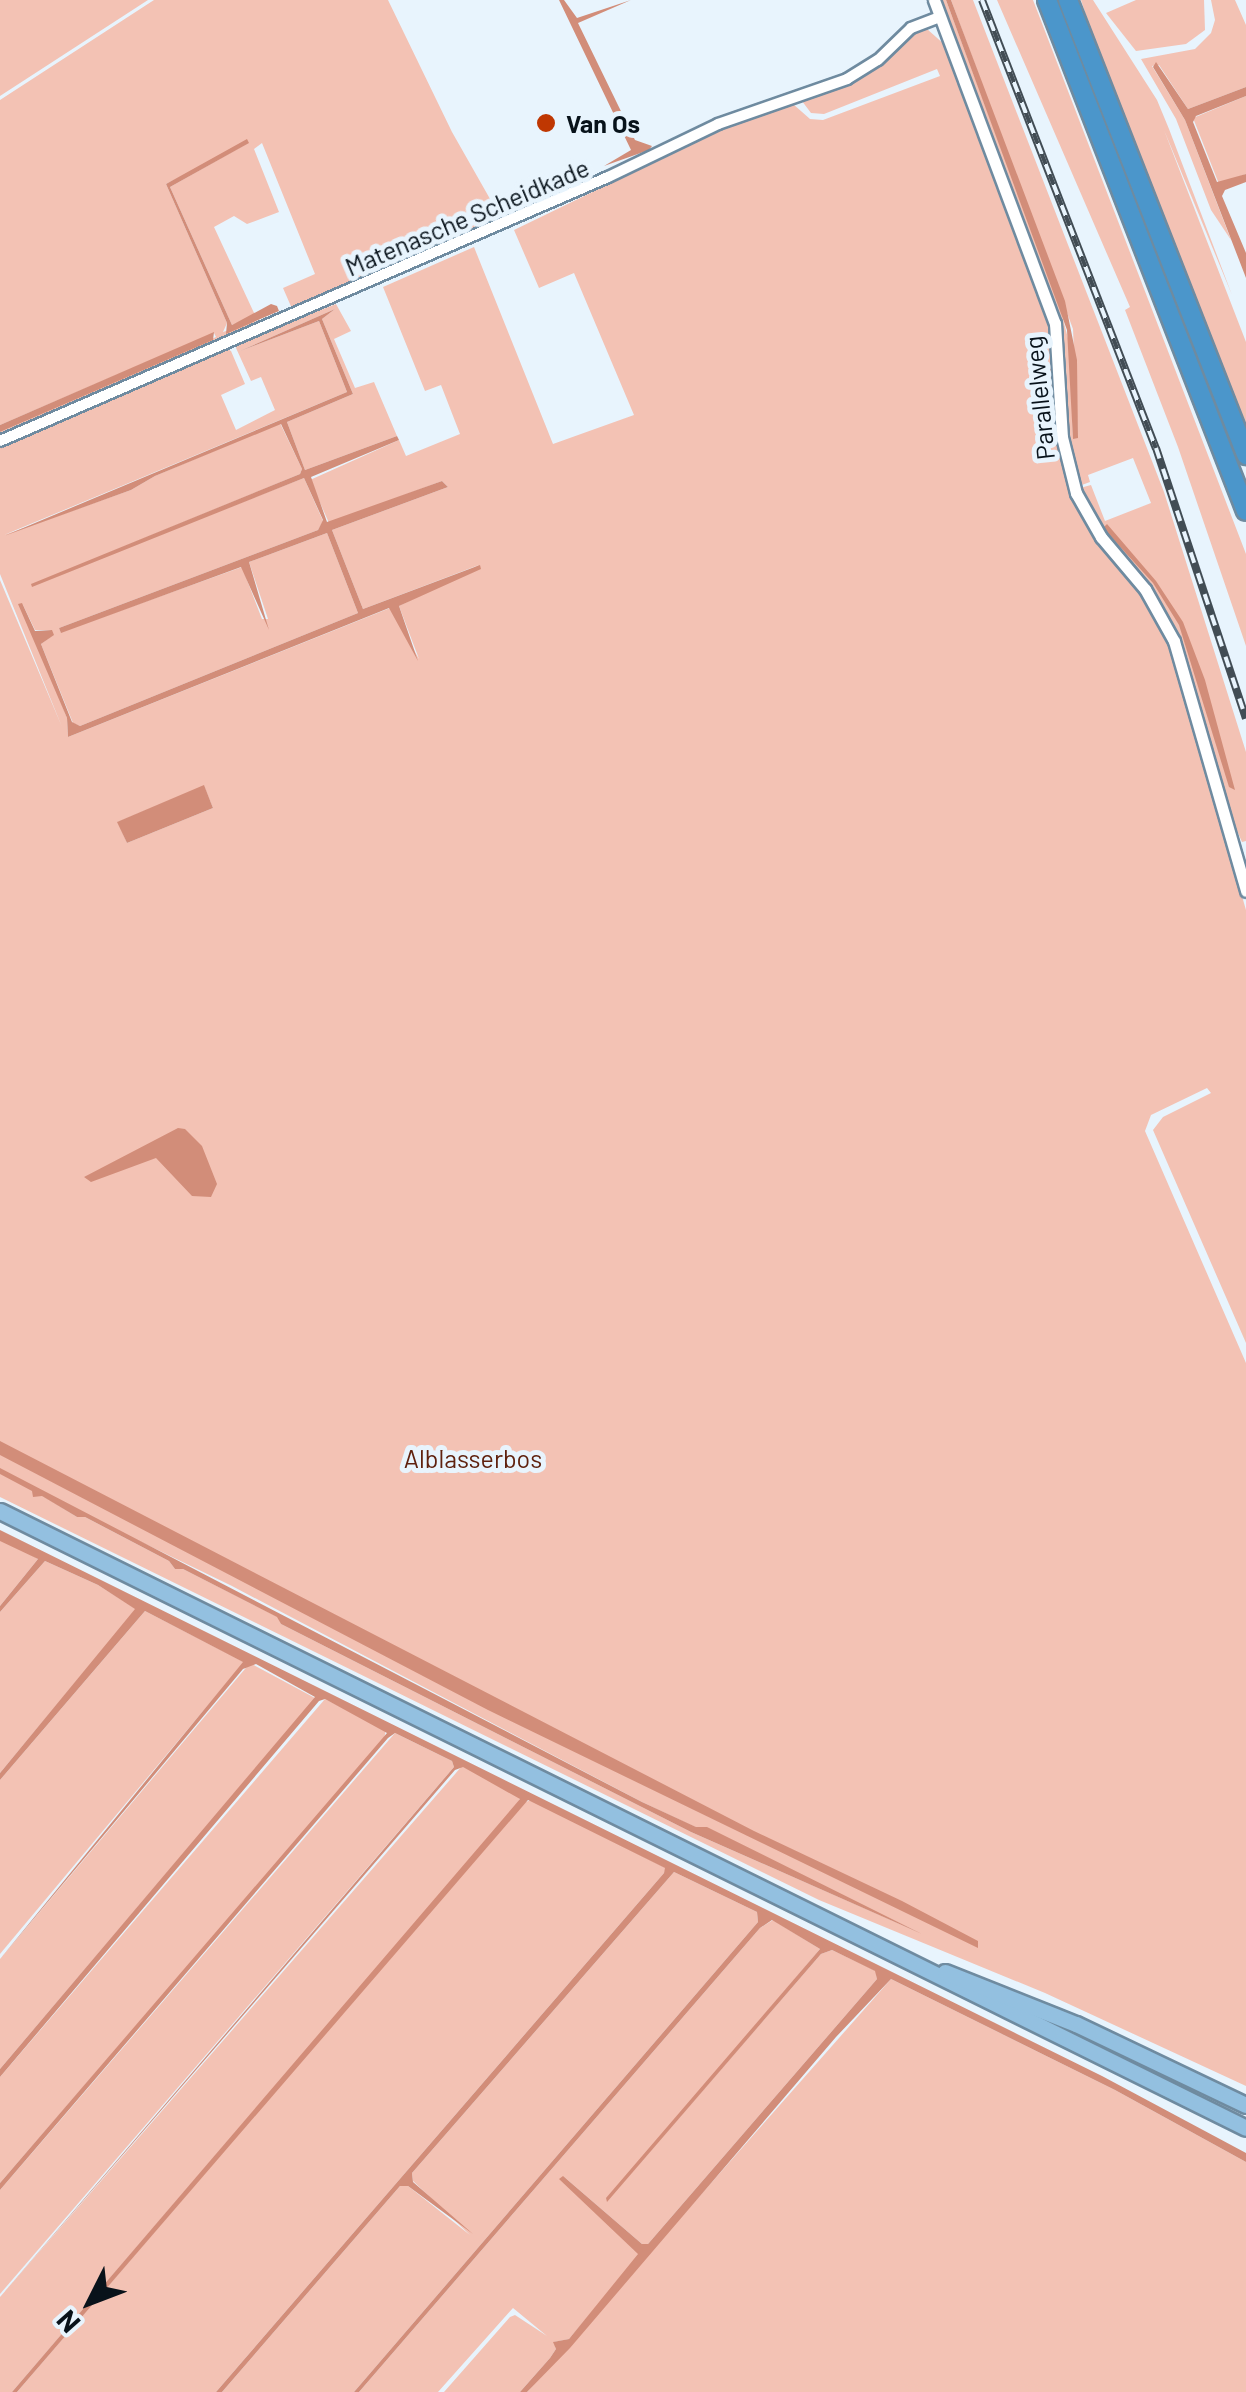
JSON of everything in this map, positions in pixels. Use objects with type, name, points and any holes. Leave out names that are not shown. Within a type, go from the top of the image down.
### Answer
[{"type":"highway","points":[[1047,0],[1246,511]]},
{"type":"highway","points":[[1068,0],[1246,456]]},
{"type":"main road","points":[[0,1511],[1246,2128]]},
{"type":"main road","points":[[922,1965],[1028,2003],[1246,2105]]},
{"type":"street","name":"Parallelweg","points":[[934,0],[1052,311],[1060,357],[1062,438],[1076,493],[1100,537],[1154,604],[1174,641],[1246,891]]},
{"type":"street","name":"Matenasche Scheidkade","points":[[0,441],[608,178],[718,124],[846,79],[878,60],[911,28],[940,17]]},
{"type":"green space","points":[[0,0],[148,0],[0,96]]},
{"type":"green space","points":[[154,0],[388,0],[452,132],[502,220],[293,311],[283,288],[315,274],[262,143],[254,149],[279,212],[247,224],[234,216],[214,227],[255,315],[232,325],[170,187],[248,143],[166,184],[227,323],[223,332],[257,321],[259,325],[0,437],[0,432],[216,337],[214,333],[0,425],[0,100]]},
{"type":"green space","points":[[939,0],[946,0],[1059,304],[1070,346],[1073,438],[1078,438],[1073,329],[951,0],[973,0],[1164,492],[1246,752],[1246,841],[1242,842],[1231,817],[1185,658],[1170,621],[1150,588],[1098,526],[1080,488],[1091,485],[1105,521],[1151,503],[1133,458],[1088,475],[1090,482],[1079,486],[1067,439],[1066,365],[1059,321]]},
{"type":"green space","points":[[997,0],[1033,0],[1246,554],[1246,646],[1178,447],[1125,310],[1130,307]]},
{"type":"green space","points":[[1081,0],[1093,0],[1157,100],[1169,129],[1232,295],[1164,130],[1246,342],[1246,431],[1105,74]]},
{"type":"green space","points":[[1136,0],[1204,0],[1205,30],[1186,44],[1136,51],[1106,13]]},
{"type":"green space","points":[[1211,0],[1235,0],[1246,25],[1246,87],[1188,109],[1159,65],[1152,66],[1185,120],[1231,240],[1211,210],[1176,119],[1141,59],[1195,49],[1211,33],[1215,20]]},
{"type":"green space","name":"Alblasserbos","points":[[927,29],[945,45],[1048,319],[1058,439],[1068,483],[1084,521],[1146,600],[1168,641],[1246,910],[1246,1343],[1153,1130],[1163,1117],[1211,1093],[1207,1088],[1151,1115],[1145,1131],[1246,1363],[1246,2086],[1045,1993],[819,1900],[0,1497],[0,580],[62,727],[0,574],[0,446],[225,348],[231,351],[245,384],[221,395],[236,430],[275,410],[261,377],[251,381],[236,348],[238,342],[336,304],[351,331],[334,339],[355,388],[374,382],[397,436],[305,470],[287,422],[353,394],[322,319],[335,309],[240,351],[319,321],[347,392],[4,535],[131,490],[280,423],[302,469],[300,474],[31,585],[304,478],[323,521],[318,530],[59,628],[61,632],[242,567],[262,619],[268,619],[249,562],[327,533],[358,613],[80,726],[73,723],[41,644],[53,635],[51,630],[35,630],[22,603],[67,718],[68,737],[390,608],[419,659],[399,606],[479,565],[363,609],[332,530],[448,487],[442,481],[329,523],[310,480],[399,440],[406,456],[460,434],[441,385],[425,391],[383,287],[474,247],[553,444],[634,415],[574,273],[539,288],[514,230],[735,123],[793,104],[810,119],[823,120],[940,76],[937,69],[824,114],[811,113],[802,101],[863,77],[914,32]],"holes":[[[204,786],[213,808],[127,843],[118,822]],[[30,1488],[232,1586],[642,1802],[918,1932],[691,1832],[281,1624],[278,1617],[183,1569],[175,1569],[169,1561],[85,1517],[77,1517]]]},
{"type":"green space","points":[[1246,96],[1246,174],[1219,184],[1193,118]]},
{"type":"green space","points":[[4,1539],[38,1559],[0,1606],[0,1541]]},
{"type":"green space","points":[[45,1561],[98,1585],[136,1609],[0,1773],[0,1612]]},
{"type":"green space","points":[[145,1611],[244,1662],[0,1954],[0,1780]]},
{"type":"green space","points":[[250,1663],[315,1698],[0,2069],[0,1959]]},
{"type":"green space","points":[[325,1699],[386,1729],[384,1739],[0,2183],[0,2077]]},
{"type":"green space","points":[[395,1733],[452,1761],[454,1767],[0,2294],[0,2190]]},
{"type":"green space","points":[[462,1766],[519,1795],[520,1801],[12,2392],[0,2392],[0,2297]]},
{"type":"green space","points":[[531,1800],[666,1868],[664,1873],[216,2392],[17,2392],[523,1803]]},
{"type":"green space","points":[[674,1872],[757,1912],[758,1922],[354,2392],[222,2392],[400,2186],[408,2186],[470,2235],[413,2181],[412,2173]]},
{"type":"green space","points":[[773,1920],[820,1949],[607,2201],[821,1954],[832,1950],[876,1971],[877,1979],[648,2244],[642,2244],[563,2176],[639,2250],[637,2258],[569,2339],[554,2342],[556,2349],[550,2358],[520,2392],[444,2392],[510,2317],[515,2315],[547,2336],[513,2308],[438,2392],[359,2392],[760,1928]]},
{"type":"green space","points":[[891,1979],[1115,2090],[1246,2162],[1246,2392],[527,2392]]},
{"type":"shaded area","points":[[559,0],[564,0],[577,18],[631,0],[578,23],[635,140],[652,146],[649,150],[604,166],[631,150]]},
{"type":"shaded area","points":[[946,0],[951,0],[1065,301],[1077,360],[1078,438],[1073,439],[1067,330]]},
{"type":"shaded area","points":[[1156,62],[1188,109],[1246,87],[1246,96],[1196,116],[1193,122],[1217,182],[1246,174],[1246,182],[1225,190],[1222,196],[1246,253],[1246,278],[1185,120],[1153,67]]},
{"type":"shaded area","points":[[247,139],[249,143],[170,187],[232,325],[271,304],[279,311],[226,334],[227,323],[166,184]]},
{"type":"shaded area","points":[[335,309],[322,319],[353,394],[287,422],[305,470],[397,436],[399,440],[311,477],[327,522],[442,481],[448,487],[332,530],[363,609],[480,565],[481,569],[399,606],[418,661],[389,608],[68,737],[67,718],[18,604],[22,603],[35,631],[52,630],[54,635],[41,644],[72,722],[80,726],[358,613],[327,533],[249,562],[269,630],[241,567],[61,633],[59,628],[318,530],[323,520],[304,478],[32,587],[31,584],[300,474],[302,469],[281,424],[155,476],[131,490],[4,536],[347,392],[319,321],[240,351]]},
{"type":"shaded area","points":[[214,332],[213,340],[0,432],[0,425]]},
{"type":"shaded area","points":[[1107,524],[1156,581],[1183,622],[1205,680],[1235,790],[1229,787],[1179,625],[1153,583],[1103,528]]},
{"type":"shaded area","points":[[204,785],[213,808],[127,843],[117,822]]},
{"type":"shaded area","points":[[178,1128],[185,1129],[202,1146],[217,1184],[211,1197],[192,1196],[156,1158],[91,1182],[84,1177]]},
{"type":"shaded area","points":[[0,1441],[754,1831],[902,1901],[978,1941],[978,1948],[488,1710],[0,1455]]},
{"type":"shaded area","points":[[0,1468],[642,1802],[696,1827],[707,1827],[922,1934],[691,1832],[281,1624],[277,1617],[183,1569],[175,1569],[169,1561],[85,1517],[77,1517],[42,1496],[33,1497],[32,1491],[0,1474]]},
{"type":"shaded area","points":[[0,1530],[1102,2076],[1246,2153],[1246,2162],[1115,2090],[891,1979],[836,2037],[570,2348],[527,2392],[520,2392],[556,2349],[553,2342],[569,2339],[638,2254],[559,2179],[563,2176],[642,2244],[648,2244],[877,1979],[875,1971],[832,1950],[821,1954],[607,2202],[606,2198],[820,1949],[772,1920],[760,1928],[359,2392],[354,2392],[758,1922],[757,1912],[674,1872],[412,2173],[413,2182],[473,2234],[408,2186],[400,2186],[222,2392],[216,2392],[664,1873],[665,1868],[528,1800],[17,2392],[12,2392],[520,1799],[463,1767],[455,1770],[0,2297],[454,1767],[452,1761],[395,1733],[388,1738],[0,2190],[0,2183],[387,1733],[325,1699],[319,1701],[0,2077],[0,2069],[315,1697],[256,1664],[243,1669],[0,1959],[243,1662],[145,1611],[0,1780],[0,1773],[135,1609],[98,1585],[45,1561],[0,1612],[0,1606],[38,1559],[0,1541]]},
{"type":"railway","points":[[982,0],[1156,448],[1246,718]]},
{"type":"place","name":"Van Os","points":[[546,123]]}]
